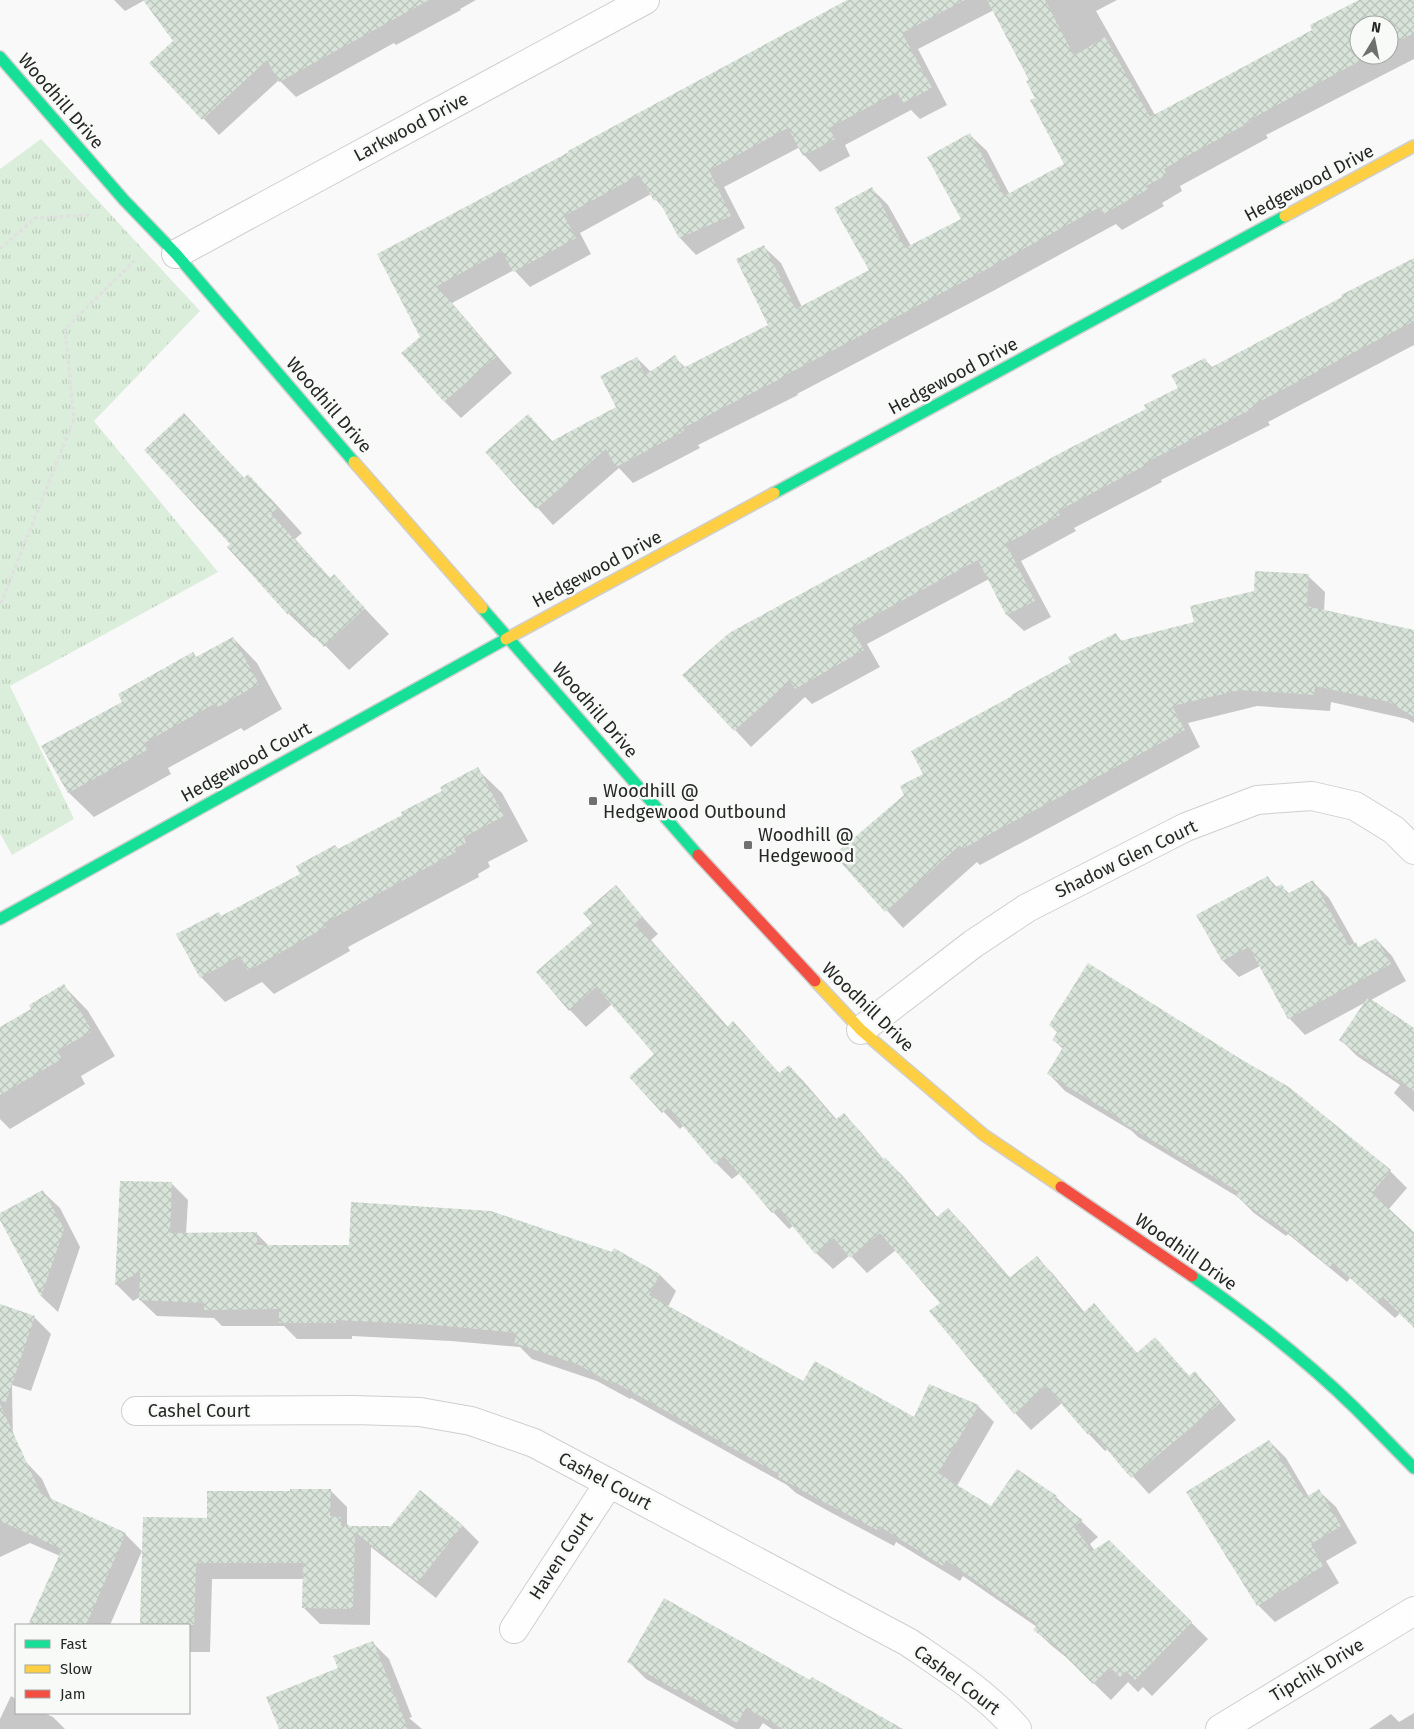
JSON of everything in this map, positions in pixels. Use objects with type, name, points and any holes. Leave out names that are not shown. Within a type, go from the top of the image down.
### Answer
[{"type":"street","name":"Larkwood Drive","points":[[176,254],[645,0]]},
{"type":"street","name":"Woodhill Drive","points":[[0,57],[124,200],[176,254],[410,527],[509,637],[719,879],[861,1030],[984,1135],[1212,1290],[1297,1356],[1354,1407],[1414,1468]]},
{"type":"street","name":"Hedgewood Drive","points":[[509,637],[1414,146]]},
{"type":"street","name":"Hedgewood Court","points":[[0,919],[509,637]]},
{"type":"street","name":"Shadow Glen Court","points":[[861,1030],[972,944],[1027,908],[1186,827],[1257,800],[1312,796],[1355,806],[1394,830],[1414,850]]},
{"type":"street","name":"Cashel Court","points":[[136,1411],[354,1410],[420,1412],[471,1421],[534,1443],[908,1642],[965,1680],[1008,1718],[1017,1729]]},
{"type":"street","name":"Haven Court","points":[[514,1630],[609,1483]]},
{"type":"street","name":"Tipchik Drive","points":[[1220,1729],[1414,1611]]},
{"type":"path","points":[[0,249],[36,218],[92,215]]},
{"type":"path","points":[[0,603],[2,603],[74,418],[65,329],[138,257]]},
{"type":"green space","points":[[41,139],[200,311],[94,421],[218,572],[10,686],[74,819],[12,855],[0,833],[0,169]]},
{"type":"building","points":[[143,0],[429,0],[279,82],[267,60],[202,120],[149,63],[173,41]]},
{"type":"building","points":[[847,0],[965,0],[902,33],[932,88],[903,103],[897,92],[829,128],[835,139],[803,156],[788,128],[709,170],[731,216],[679,238],[658,199],[654,201],[639,175],[564,216],[576,238],[513,272],[502,251],[437,286],[497,356],[444,402],[401,353],[420,337],[377,254],[569,152]]},
{"type":"building","points":[[987,0],[1045,0],[1074,56],[1105,37],[1150,117],[1312,30],[1310,25],[1359,0],[1414,0],[1414,33],[1399,41],[1399,15],[1349,15],[1349,65],[1352,65],[1251,119],[1252,121],[1164,169],[1167,175],[1146,186],[1148,189],[1104,214],[1100,207],[782,378],[683,428],[684,431],[616,467],[606,449],[536,509],[485,452],[528,414],[552,441],[616,407],[600,376],[637,357],[645,375],[675,355],[683,368],[768,325],[736,259],[764,245],[796,309],[869,270],[834,208],[872,187],[905,248],[961,219],[927,157],[970,133],[1004,196],[1064,164],[1030,100],[1035,98],[1026,81],[1029,80]]},
{"type":"building","points":[[1414,258],[1414,321],[1253,405],[1254,408],[1145,463],[1146,465],[1058,511],[1060,515],[1006,544],[1035,601],[1006,615],[978,560],[851,628],[864,650],[795,689],[790,681],[734,731],[682,675],[729,633],[1066,450],[1146,409],[1144,405],[1178,388],[1171,375],[1205,358],[1210,368],[1342,297],[1341,295]]},
{"type":"building","points":[[184,413],[244,478],[248,474],[278,507],[271,514],[330,578],[334,574],[365,608],[324,647],[291,612],[288,615],[227,547],[230,544],[144,450]]},
{"type":"building","points":[[1255,571],[1309,574],[1307,606],[1414,630],[1414,717],[1389,702],[1315,686],[1314,695],[1240,690],[1172,706],[1185,730],[962,849],[960,845],[885,912],[834,855],[904,795],[900,786],[923,774],[911,751],[1071,662],[1068,657],[1116,633],[1120,641],[1194,622],[1190,606],[1254,591]]},
{"type":"building","points":[[233,637],[259,684],[218,707],[216,703],[144,743],[147,750],[68,793],[41,746],[122,702],[118,694],[193,652],[196,657]]},
{"type":"building","points":[[478,767],[504,816],[464,837],[466,843],[454,849],[456,852],[324,923],[326,927],[248,971],[240,956],[200,978],[176,934],[219,912],[221,916],[300,874],[296,866],[335,845],[338,849],[402,815],[401,812],[442,791],[440,787]]},
{"type":"building","points":[[1268,876],[1274,888],[1282,884],[1287,894],[1313,880],[1349,946],[1356,942],[1358,947],[1376,938],[1391,964],[1288,1019],[1249,947],[1222,961],[1196,915]]},
{"type":"building","points":[[616,885],[643,917],[635,923],[727,1027],[733,1021],[779,1073],[789,1065],[835,1120],[844,1113],[883,1160],[885,1157],[937,1217],[948,1208],[1009,1278],[1037,1256],[1083,1313],[1094,1303],[1137,1353],[1155,1337],[1189,1376],[1195,1371],[1220,1403],[1131,1478],[1092,1432],[1088,1435],[1046,1386],[1014,1414],[929,1311],[940,1303],[880,1233],[850,1258],[834,1238],[815,1254],[778,1208],[772,1213],[724,1156],[715,1164],[668,1108],[662,1113],[629,1077],[654,1054],[596,987],[569,1011],[536,972],[592,923],[583,913]]},
{"type":"building","points":[[1088,963],[1239,1058],[1289,1087],[1391,1170],[1372,1193],[1414,1232],[1414,1328],[1383,1297],[1378,1302],[1333,1263],[1330,1267],[1270,1218],[1269,1221],[1236,1196],[1239,1192],[1120,1121],[1121,1119],[1047,1074],[1063,1047],[1052,1040],[1058,1031],[1049,1025]]},
{"type":"building","points":[[64,984],[92,1031],[57,1051],[62,1059],[0,1095],[0,1027],[31,1009],[29,1005]]},
{"type":"building","points":[[1368,997],[1414,1028],[1414,1091],[1339,1040]]},
{"type":"building","points":[[120,1181],[172,1182],[170,1233],[257,1232],[257,1245],[349,1245],[351,1202],[491,1211],[612,1252],[614,1248],[660,1274],[649,1295],[803,1381],[815,1361],[914,1417],[929,1384],[979,1405],[938,1473],[991,1506],[1017,1469],[1057,1496],[1054,1499],[1083,1520],[1074,1527],[1092,1551],[1109,1540],[1192,1622],[1135,1680],[1126,1671],[1120,1677],[1110,1667],[1093,1684],[1053,1644],[1033,1630],[1038,1624],[946,1560],[943,1566],[879,1526],[877,1530],[814,1497],[778,1477],[779,1474],[614,1382],[613,1384],[579,1365],[514,1343],[517,1333],[434,1325],[336,1320],[336,1323],[279,1323],[279,1309],[204,1310],[204,1303],[139,1300],[140,1272],[115,1285]]},
{"type":"building","points":[[43,1190],[64,1229],[41,1297],[0,1220],[0,1213]]},
{"type":"building","points":[[0,1304],[35,1316],[6,1402],[0,1401]]},
{"type":"building","points":[[0,1404],[41,1494],[126,1533],[86,1624],[28,1624],[62,1549],[0,1521]]},
{"type":"building","points":[[1269,1440],[1305,1498],[1319,1489],[1341,1526],[1311,1544],[1323,1566],[1257,1606],[1186,1492]]},
{"type":"building","points":[[290,1489],[331,1489],[330,1516],[341,1517],[341,1526],[391,1526],[420,1490],[463,1525],[418,1582],[355,1532],[353,1609],[302,1608],[303,1563],[196,1563],[194,1625],[140,1624],[143,1517],[207,1518],[207,1491],[290,1491]]},
{"type":"building","points":[[664,1598],[810,1680],[812,1677],[903,1729],[783,1729],[746,1708],[737,1723],[676,1690],[627,1662]]},
{"type":"building","points":[[373,1641],[408,1729],[279,1729],[266,1697],[338,1668],[333,1656]]},
{"type":"traffic: fast","points":[[0,57],[124,200],[176,254],[354,462]]},
{"type":"traffic: fast","points":[[774,493],[1285,216]]},
{"type":"traffic: fast","points":[[482,608],[698,855]]},
{"type":"traffic: fast","points":[[0,919],[506,639]]},
{"type":"traffic: fast","points":[[1192,1276],[1297,1355],[1355,1408],[1414,1468]]},
{"type":"traffic: slow","points":[[1285,216],[1414,146]]},
{"type":"traffic: slow","points":[[354,462],[482,608]]},
{"type":"traffic: slow","points":[[506,639],[774,493]]},
{"type":"traffic: slow","points":[[815,981],[861,1030],[984,1135],[1061,1187]]},
{"type":"traffic: jam","points":[[698,855],[815,981]]},
{"type":"traffic: jam","points":[[1061,1187],[1192,1276]]},
{"type":"place","name":"Woodhill @ Hedgewood Outbound","points":[[593,801]]},
{"type":"place","name":"Woodhill @ Hedgewood","points":[[748,845]]}]
